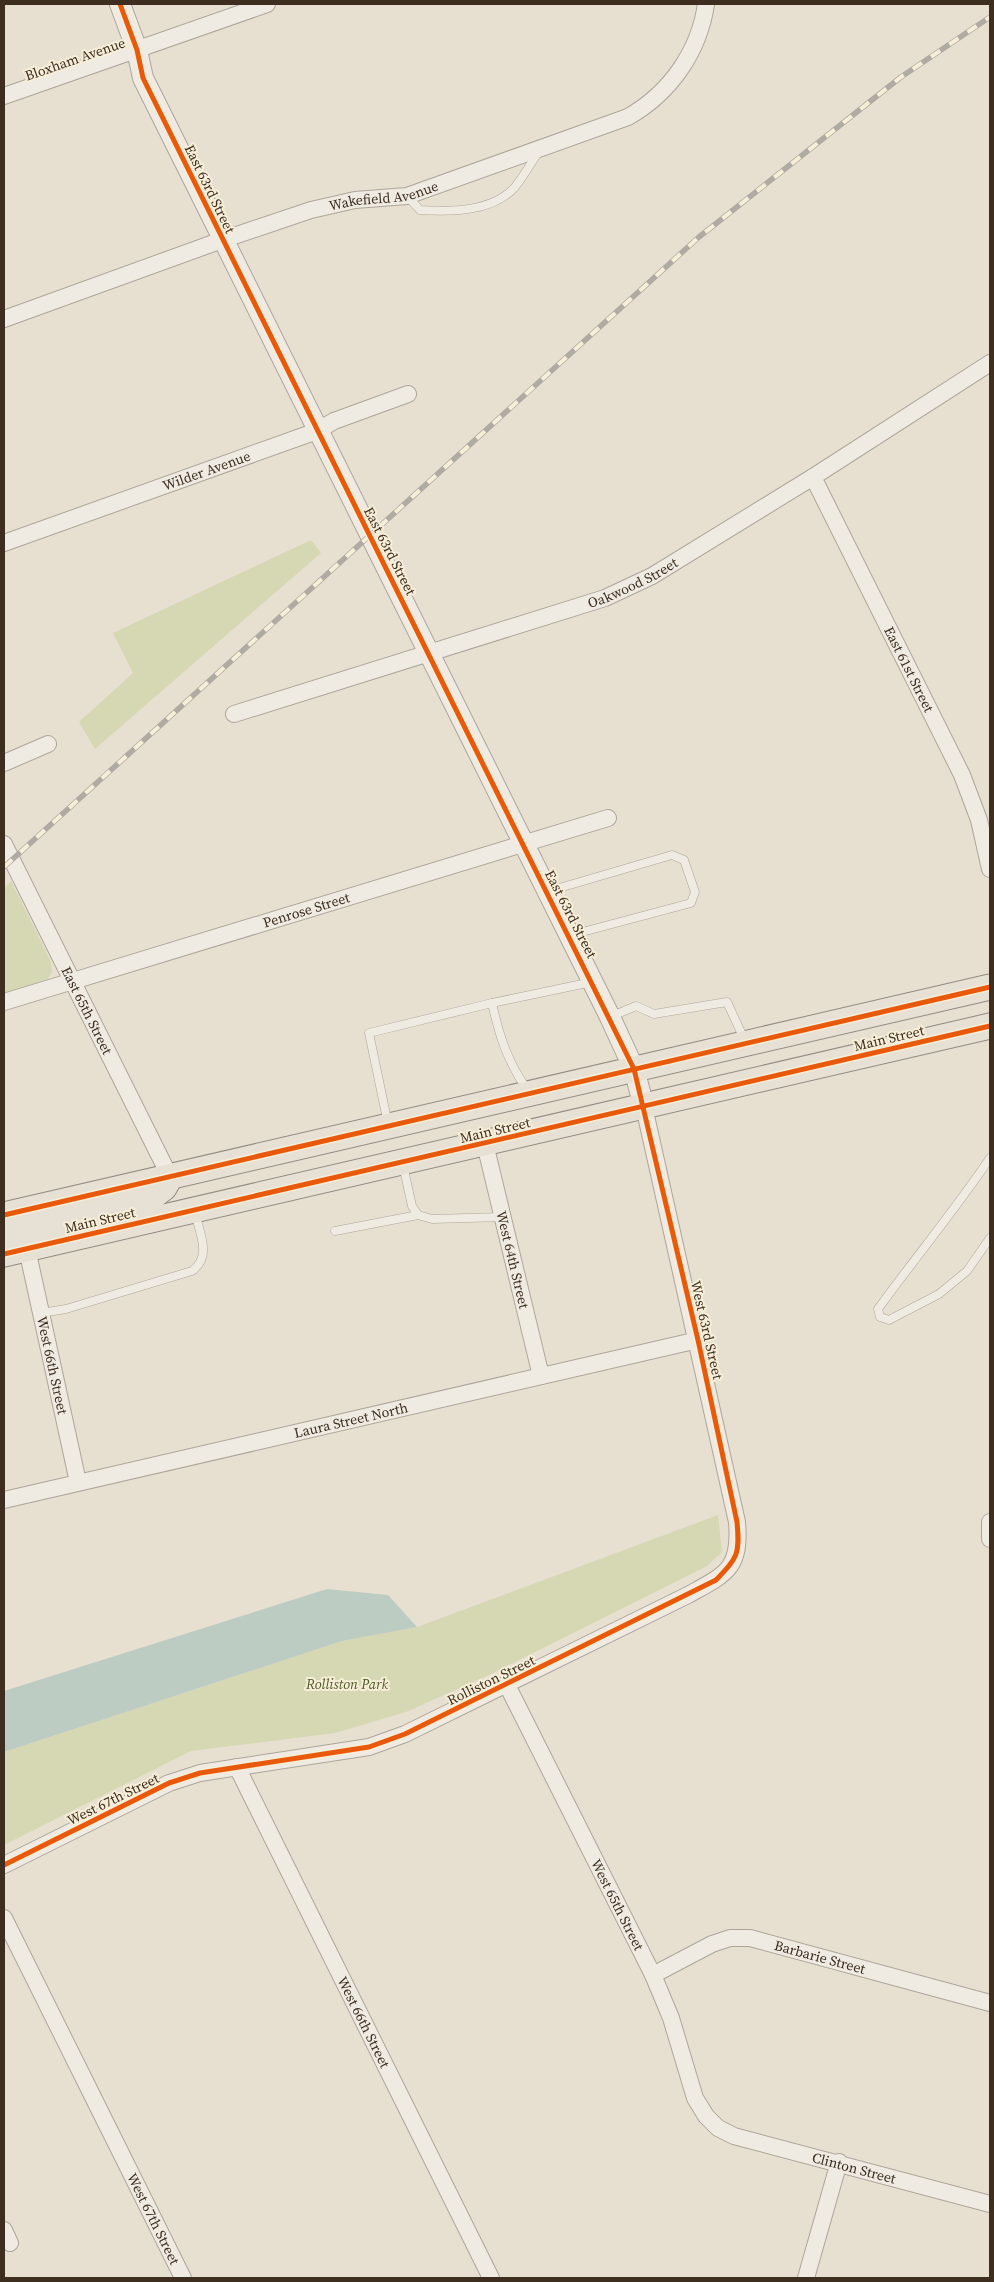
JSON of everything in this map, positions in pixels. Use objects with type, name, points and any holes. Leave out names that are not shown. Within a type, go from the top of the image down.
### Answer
[{"type":"main road","name":"Main Street","points":[[4,1215],[990,987]]},
{"type":"main road","name":"Main Street","points":[[15,1252],[990,1026]]},
{"type":"main road","points":[[4,1240],[35,1227],[152,1197],[164,1188],[170,1177]]},
{"type":"street","name":"East 63rd Street","points":[[120,4],[136,50],[143,78],[610,1018],[634,1069],[644,1107]]},
{"type":"street","name":"Bloxham Avenue","points":[[4,96],[267,4]]},
{"type":"street","name":"Wakefield Avenue","points":[[4,319],[222,240],[311,210],[354,200],[407,196],[628,117],[657,98],[688,57],[700,32],[706,4]]},
{"type":"street","name":"Oakwood Street","points":[[234,714],[605,598],[652,576],[813,477],[990,362]]},
{"type":"street","name":"Wilder Avenue","points":[[4,543],[317,431],[334,421],[408,394]]},
{"type":"street","name":"East 61st Street","points":[[813,477],[962,775],[979,820],[990,869]]},
{"type":"street","points":[[4,764],[48,744]]},
{"type":"street","name":"Penrose Street","points":[[4,1002],[522,842],[608,818]]},
{"type":"street","name":"East 65th Street","points":[[4,844],[170,1177]]},
{"type":"street","name":"West 63rd Street","points":[[644,1107],[698,1340],[737,1522],[739,1542],[735,1560]]},
{"type":"street","name":"West 64th Street","points":[[485,1144],[541,1376]]},
{"type":"street","name":"West 66th Street","points":[[15,1252],[41,1313],[78,1482]]},
{"type":"street","name":"Laura Street North","points":[[4,1500],[698,1340]]},
{"type":"street","points":[[990,1522],[990,1539]]},
{"type":"street","name":"Rolliston Street","points":[[237,1768],[370,1747],[405,1734],[695,1592],[716,1580],[735,1560]]},
{"type":"street","name":"West 65th Street","points":[[508,1685],[653,1975],[672,2018],[695,2098],[706,2116],[718,2128]]},
{"type":"street","name":"West 66th Street","points":[[237,1768],[491,2278]]},
{"type":"street","name":"West 67th Street","points":[[4,1865],[169,1783],[200,1773],[237,1768]]},
{"type":"street","name":"West 67th Street","points":[[4,1918],[183,2278]]},
{"type":"street","name":"Barbarie Street","points":[[653,1975],[712,1944],[730,1938],[750,1938],[990,2004]]},
{"type":"street","name":"Clinton Street","points":[[718,2128],[734,2136],[839,2162],[990,2204]]},
{"type":"street","points":[[806,2278],[839,2162]]},
{"type":"lane","points":[[407,196],[420,210],[456,212],[489,204],[514,188],[540,148]]},
{"type":"lane","points":[[547,892],[672,855],[684,860],[695,892],[690,903],[569,936]]},
{"type":"lane","points":[[388,1126],[369,1033],[492,1003],[592,982]]},
{"type":"lane","points":[[610,1018],[636,1006],[654,1014],[726,1002],[746,1043]]},
{"type":"lane","points":[[492,1003],[498,1033],[514,1071],[530,1093]]},
{"type":"lane","points":[[990,1158],[958,1205],[918,1254],[878,1309],[880,1317],[889,1320],[939,1294],[967,1270],[990,1238]]},
{"type":"lane","points":[[403,1162],[410,1200],[418,1215]]},
{"type":"lane","points":[[41,1313],[66,1309],[192,1271],[200,1266],[204,1254],[194,1210]]},
{"type":"lane","points":[[335,1231],[418,1215],[432,1220],[502,1217]]},
{"type":"green space","points":[[311,540],[321,553],[95,749],[79,722],[133,673],[113,633]]},
{"type":"green space","points":[[11,881],[51,962],[52,972],[48,979],[4,994],[4,888]]},
{"type":"green space","name":"Rolliston Park","points":[[718,1515],[722,1552],[707,1566],[491,1674],[406,1712],[335,1733],[191,1751],[4,1845],[4,1752],[342,1641],[417,1627]]},
{"type":"shaded area","points":[[327,1589],[388,1595],[417,1627],[342,1641],[4,1752],[4,1691]]},
{"type":"railway","points":[[4,867],[699,237],[901,77],[990,17]]},
{"type":"cycle path","points":[[4,1865],[169,1783],[200,1773],[369,1747],[405,1734],[716,1580],[733,1560],[738,1541],[737,1522],[698,1340],[634,1069],[143,78],[137,50],[120,4]]},
{"type":"cycle path","points":[[4,1215],[990,987]]},
{"type":"cycle path","points":[[4,1254],[990,1026]]}]
